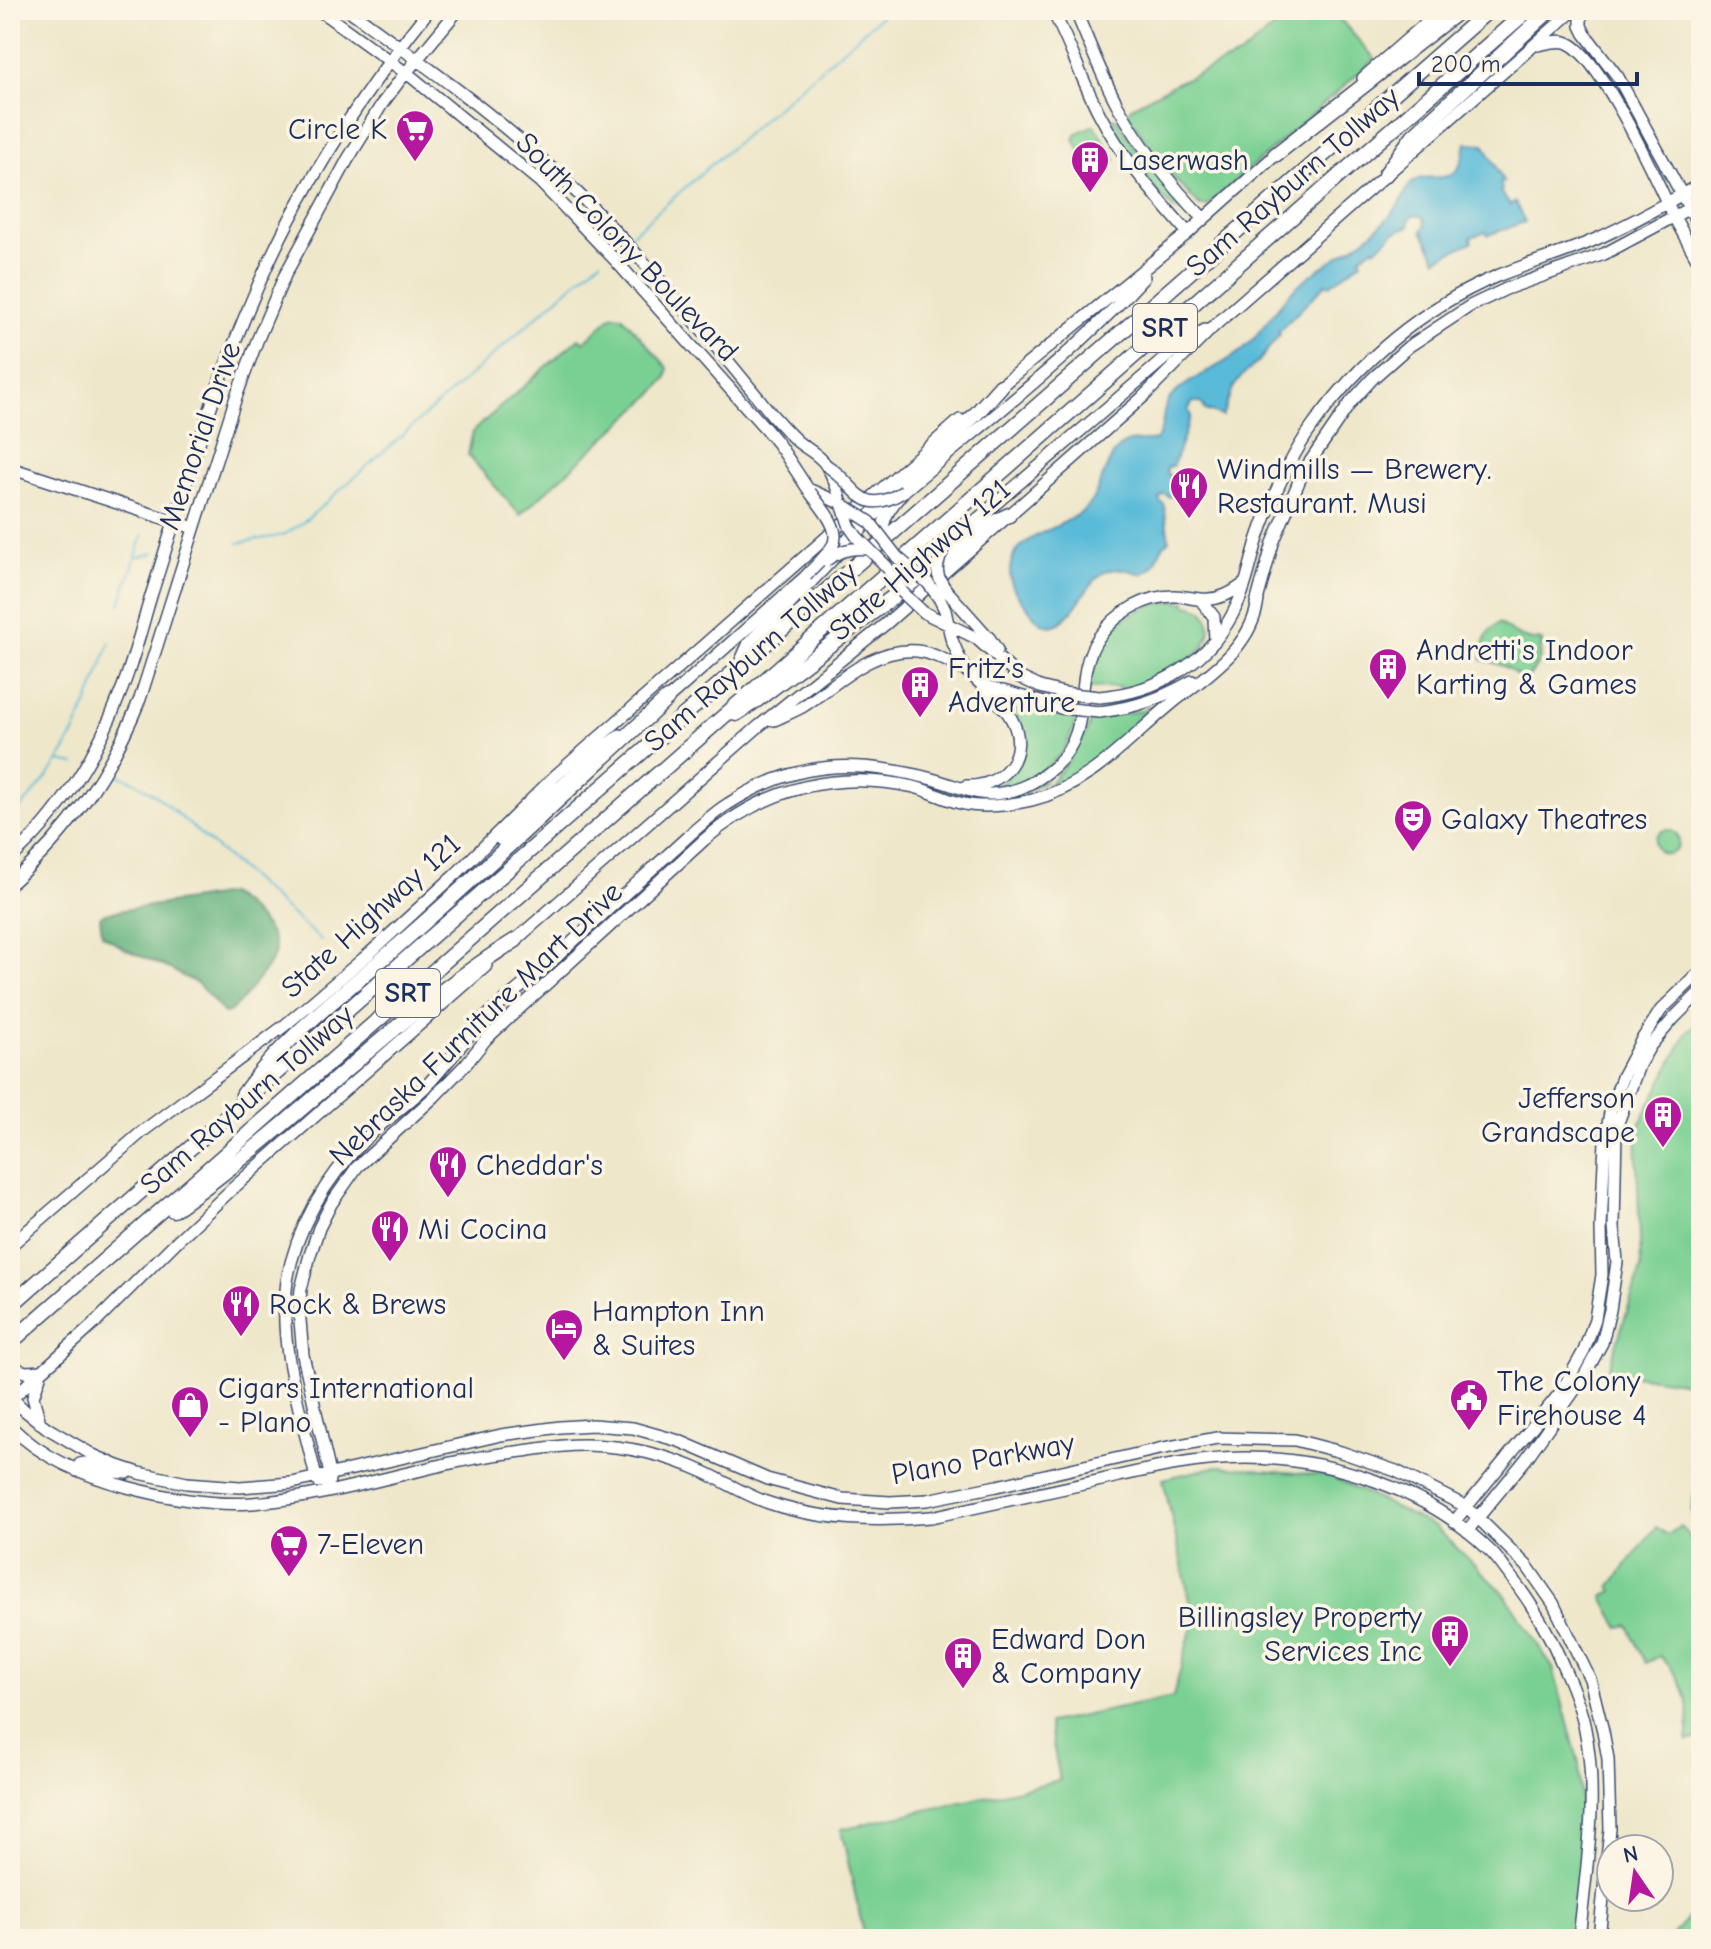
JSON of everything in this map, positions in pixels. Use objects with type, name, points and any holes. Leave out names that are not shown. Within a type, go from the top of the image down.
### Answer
[{"type":"highway","points":[[1275,155],[1460,10]]},
{"type":"highway","name":"Sam Rayburn Tollway","points":[[10,1306],[1489,10]]},
{"type":"highway","name":"Sam Rayburn Tollway","points":[[11,1342],[1528,10]]},
{"type":"highway","points":[[1385,175],[1413,136],[1550,10]]},
{"type":"highway","points":[[741,666],[750,644],[904,482],[1001,386]]},
{"type":"highway","points":[[692,743],[757,700],[988,525],[1009,515]]},
{"type":"highway","points":[[232,1112],[257,1075],[297,1035],[667,699]]},
{"type":"highway","points":[[123,1243],[194,1195],[278,1129],[384,1035],[483,960],[516,940]]},
{"type":"main road","name":"South Colony Boulevard","points":[[319,10],[453,109],[539,181],[616,261],[779,445],[829,520],[835,536],[833,545],[806,576]]},
{"type":"main road","name":"South Colony Boulevard","points":[[349,10],[418,59],[552,168],[634,251],[782,426],[824,461],[838,488],[850,527],[887,567],[903,593],[923,612],[948,625]]},
{"type":"main road","name":"Memorial Drive","points":[[11,858],[62,800],[87,763],[121,693],[216,391],[267,266],[297,206],[354,112],[388,61],[429,10]]},
{"type":"main road","name":"Memorial Drive","points":[[10,884],[75,817],[99,783],[125,735],[140,699],[236,397],[285,275],[353,150],[382,104],[458,10]]},
{"type":"main road","points":[[1052,10],[1092,99],[1115,141],[1137,173],[1188,233]]},
{"type":"main road","points":[[1075,10],[1111,91],[1131,127],[1159,167],[1204,219]]},
{"type":"main road","name":"State Highway 121","points":[[10,1246],[143,1131],[284,1026],[370,953],[555,776],[983,400],[1188,233],[1441,10]]},
{"type":"main road","name":"State Highway 121","points":[[11,1398],[94,1324],[231,1190],[759,726],[888,622],[1143,397],[1215,325],[1574,10]]},
{"type":"main road","points":[[1581,10],[1581,26],[1585,34],[1618,77],[1701,230]]},
{"type":"main road","points":[[1534,46],[1565,41],[1573,45],[1593,67],[1619,109],[1701,266]]},
{"type":"main road","points":[[539,181],[552,168]]},
{"type":"main road","points":[[948,625],[976,638],[1019,677],[1063,693],[1099,697],[1131,693],[1168,679],[1200,656],[1228,622],[1238,603],[1271,501],[1310,430],[1339,391],[1366,362],[1428,313],[1463,292],[1499,275],[1596,240],[1701,184]]},
{"type":"main road","points":[[982,685],[1061,708],[1099,712],[1139,706],[1165,696],[1194,679],[1222,656],[1238,636],[1258,600],[1273,543],[1303,472],[1351,402],[1373,378],[1408,347],[1470,306],[1506,289],[1604,254],[1701,202]]},
{"type":"main road","points":[[824,461],[862,498],[873,503],[890,500],[1078,344],[1168,249]]},
{"type":"main road","points":[[1431,330],[1432,319],[1452,306],[1463,292]]},
{"type":"main road","points":[[905,564],[926,560],[945,547],[1185,341],[1215,325]]},
{"type":"main road","points":[[704,360],[718,348]]},
{"type":"main road","points":[[1310,430],[1325,439]]},
{"type":"main road","points":[[10,468],[194,528]]},
{"type":"main road","points":[[806,487],[870,522],[897,557],[943,594],[990,639],[1003,661]]},
{"type":"main road","points":[[882,538],[886,513],[904,491]]},
{"type":"main road","points":[[456,874],[505,836],[604,747],[667,699],[806,576],[838,551],[857,547],[869,549]]},
{"type":"main road","points":[[945,547],[938,562],[937,574],[954,645],[968,672]]},
{"type":"main road","name":"Nebraska Furniture Mart Drive","points":[[327,1491],[316,1478],[285,1334],[286,1293],[295,1251],[330,1179],[346,1158],[425,1087],[484,1020],[695,830],[726,805],[771,781],[806,770],[856,766],[882,768],[957,786],[974,794],[1006,793],[1033,783],[1067,754],[1080,722],[1088,659],[1097,639],[1111,622],[1129,609],[1151,600],[1173,595],[1200,599],[1224,596],[1245,583]]},
{"type":"main road","points":[[1200,599],[1214,617],[1215,641]]},
{"type":"main road","name":"Nebraska Furniture Mart Drive","points":[[327,1491],[330,1474],[303,1355],[299,1309],[301,1289],[319,1228],[331,1204],[357,1167],[441,1090],[486,1039],[715,831],[748,809],[779,794],[834,781],[888,782],[980,806],[1048,795],[1096,769],[1227,661],[1257,612],[1258,600]]},
{"type":"main road","points":[[140,632],[158,638]]},
{"type":"main road","points":[[759,726],[799,709],[869,661],[899,652],[930,654],[968,672],[1011,717],[1016,730],[1016,756],[999,778],[987,785],[957,786]]},
{"type":"main road","points":[[1007,804],[1031,793],[1052,777],[1062,767],[1067,754]]},
{"type":"main road","points":[[11,858],[24,871]]},
{"type":"main road","points":[[1454,1522],[1561,1392],[1584,1351],[1595,1319],[1602,1275],[1605,1141],[1611,1107],[1623,1075],[1661,1010],[1701,971]]},
{"type":"main road","points":[[1467,1531],[1526,1459],[1583,1378],[1602,1343],[1617,1262],[1614,1227],[1616,1128],[1639,1065],[1650,1046],[1701,991]]},
{"type":"main road","points":[[10,1367],[26,1372],[42,1371],[33,1397],[40,1423]]},
{"type":"main road","name":"Plano Parkway","points":[[11,1398],[40,1423],[93,1455],[139,1473],[187,1483],[240,1487],[316,1478],[501,1435],[565,1427],[633,1428],[691,1445],[767,1479],[842,1499],[890,1502],[927,1500],[1217,1438],[1295,1440],[1396,1471],[1467,1507],[1479,1517],[1527,1566],[1553,1603],[1577,1650],[1593,1689],[1608,1759],[1610,1829],[1599,1939]]},
{"type":"main road","name":"Plano Parkway","points":[[11,1427],[36,1447],[77,1471],[144,1491],[201,1502],[276,1501],[492,1454],[558,1445],[616,1447],[675,1459],[767,1503],[844,1519],[906,1519],[955,1512],[1177,1463],[1244,1458],[1296,1461],[1358,1475],[1429,1505],[1467,1531],[1490,1550],[1545,1625],[1572,1684],[1583,1720],[1590,1767],[1592,1804],[1579,1939]]},
{"type":"main road","points":[[77,1471],[80,1464],[85,1463],[113,1472],[139,1473]]},
{"type":"green space","points":[[1294,10],[1332,10],[1375,59],[1207,206],[1200,206],[1165,169],[1129,116],[1130,108],[1176,83],[1241,55]]},
{"type":"green space","points":[[1585,44],[1608,70],[1669,179],[1665,180],[1618,95],[1582,50]]},
{"type":"green space","points":[[1114,118],[1136,149],[1182,201],[1184,213],[1165,200],[1144,176],[1111,126]]},
{"type":"green space","points":[[1094,125],[1116,160],[1103,166],[1091,162],[1074,140],[1077,133]]},
{"type":"green space","points":[[613,315],[622,316],[668,368],[667,377],[654,393],[520,515],[468,455],[473,431],[579,338],[584,342]]},
{"type":"green space","points":[[1172,601],[1186,602],[1186,605],[1206,614],[1209,635],[1203,647],[1178,667],[1146,682],[1120,690],[1119,687],[1088,688],[1095,655],[1113,629],[1139,610]]},
{"type":"green space","points":[[1499,623],[1519,636],[1542,641],[1537,664],[1523,682],[1505,667],[1482,660],[1486,639]]},
{"type":"green space","points":[[1011,699],[1075,716],[1074,727],[1063,752],[1035,778],[997,791],[996,787],[1006,779],[1019,759],[1022,748],[1021,726],[1008,704]]},
{"type":"green space","points":[[1164,701],[1167,706],[1092,769],[1041,793],[1069,760],[1079,740],[1086,734],[1092,718],[1141,711]]},
{"type":"green space","points":[[1046,780],[1014,797],[983,801],[917,783],[939,785],[964,794]]},
{"type":"green space","points":[[1667,830],[1676,833],[1679,842],[1676,851],[1667,854],[1658,851],[1655,842],[1658,833]]},
{"type":"green space","points":[[228,894],[265,926],[275,951],[255,983],[229,1012],[224,1013],[198,984],[125,949],[102,934],[100,917],[105,913]]},
{"type":"green space","points":[[1701,1018],[1701,1385],[1608,1371],[1641,1268],[1636,1131],[1687,1032]]},
{"type":"green space","points":[[1218,1466],[1330,1476],[1435,1527],[1504,1593],[1553,1668],[1579,1764],[1583,1846],[1573,1939],[865,1939],[841,1829],[1060,1780],[1049,1723],[1173,1697],[1194,1619],[1163,1479]]},
{"type":"green space","points":[[1701,1479],[1701,1539],[1692,1509]]},
{"type":"green space","points":[[1680,1526],[1686,1531],[1701,1560],[1701,1738],[1687,1741],[1689,1716],[1682,1685],[1660,1656],[1646,1663],[1628,1625],[1619,1627],[1603,1597],[1613,1592],[1610,1587],[1656,1527],[1668,1535]]},
{"type":"green space","points":[[1701,1903],[1701,1939],[1669,1939]]},
{"type":"water","points":[[1466,143],[1484,144],[1504,182],[1500,184],[1500,191],[1510,205],[1515,202],[1525,222],[1488,235],[1486,232],[1471,237],[1472,242],[1437,259],[1422,231],[1424,219],[1413,216],[1409,226],[1393,233],[1375,250],[1373,248],[1360,257],[1362,261],[1330,285],[1327,283],[1278,332],[1280,334],[1259,361],[1242,376],[1233,388],[1222,416],[1205,410],[1199,402],[1193,402],[1188,410],[1191,416],[1173,466],[1166,471],[1168,475],[1175,475],[1177,488],[1169,497],[1164,494],[1159,498],[1164,504],[1169,540],[1153,566],[1141,574],[1120,569],[1105,572],[1094,581],[1065,619],[1048,626],[1038,620],[1012,584],[1012,561],[1017,550],[1037,535],[1084,510],[1095,495],[1110,460],[1121,446],[1129,442],[1156,440],[1172,396],[1245,347],[1299,284],[1381,225],[1416,180],[1455,173],[1462,161]]},
{"type":"waterway","points":[[632,234],[888,10]]},
{"type":"waterway","points":[[238,543],[284,535],[305,521],[601,260]]},
{"type":"waterway","points":[[120,604],[143,535]]},
{"type":"waterway","points":[[137,557],[154,553]]},
{"type":"waterway","points":[[10,819],[47,777],[66,748],[87,704],[110,642]]},
{"type":"waterway","points":[[60,761],[75,764]]},
{"type":"waterway","points":[[117,775],[134,781],[158,797],[322,941]]},
{"type":"place","name":"Circle K","points":[[415,163]]},
{"type":"place","name":"Laserwash","points":[[1090,194]]},
{"type":"place","name":"Windmills — Brewery. Restaurant. Musi","points":[[1189,520]]},
{"type":"place","name":"Andretti's Indoor Karting & Games","points":[[1388,701]]},
{"type":"place","name":"Fritz's Adventure","points":[[920,719]]},
{"type":"place","name":"Galaxy Theatres","points":[[1413,853]]},
{"type":"place","name":"Jefferson Grandscape","points":[[1663,1149]]},
{"type":"place","name":"Cheddar's","points":[[448,1199]]},
{"type":"place","name":"Mi Cocina","points":[[390,1263]]},
{"type":"place","name":"Rock & Brews","points":[[241,1338]]},
{"type":"place","name":"Hampton Inn & Suites","points":[[564,1362]]},
{"type":"place","name":"The Colony Firehouse 4","points":[[1469,1432]]},
{"type":"place","name":"Cigars International - Plano","points":[[190,1439]]},
{"type":"place","name":"7-Eleven","points":[[289,1578]]},
{"type":"place","name":"Billingsley Property Services Inc","points":[[1450,1668]]},
{"type":"place","name":"Edward Don & Company","points":[[963,1690]]}]
